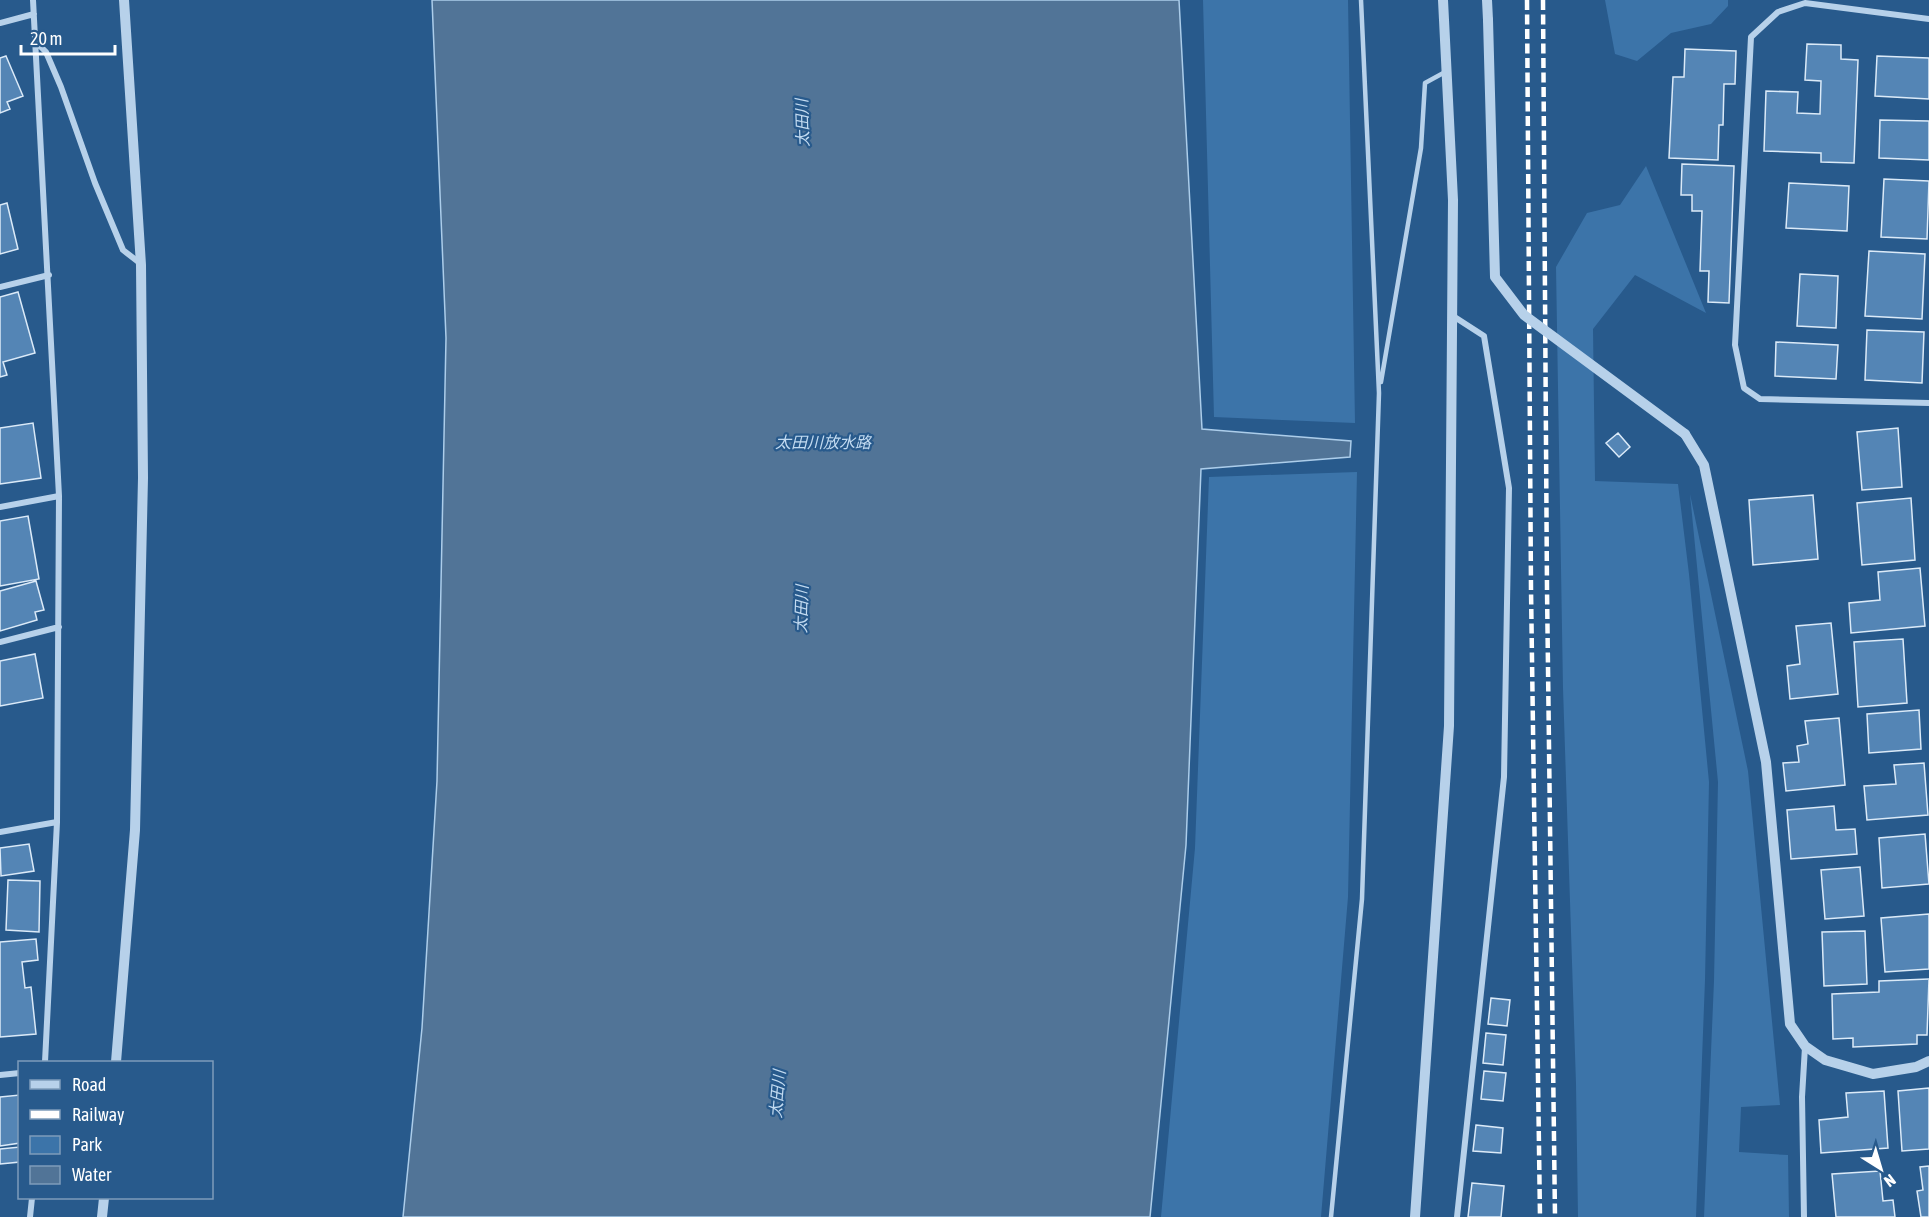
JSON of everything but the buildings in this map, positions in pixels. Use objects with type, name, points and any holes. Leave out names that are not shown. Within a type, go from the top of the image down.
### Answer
[{"type":"street","points":[[33,0],[59,496],[57,822],[45,1061]]},
{"type":"street","points":[[116,1061],[135,830],[143,478],[141,265],[124,0]]},
{"type":"street","points":[[1415,1217],[1449,726],[1454,200],[1443,0]]},
{"type":"street","points":[[1487,0],[1495,277],[1524,315],[1685,434],[1704,465],[1766,762],[1790,1024],[1805,1046],[1825,1060],[1873,1074],[1916,1066],[1929,1061]]},
{"type":"street","points":[[1929,19],[1805,3],[1778,12],[1751,37],[1735,345],[1744,388],[1760,399],[1929,403]]},
{"type":"street","points":[[0,23],[34,14]]},
{"type":"street","points":[[36,42],[46,52],[61,87],[94,183],[123,250],[141,265]]},
{"type":"street","points":[[0,287],[48,275]]},
{"type":"street","points":[[1452,316],[1484,336],[1509,488],[1504,777],[1457,1217]]},
{"type":"street","points":[[0,507],[59,496]]},
{"type":"street","points":[[0,642],[59,627]]},
{"type":"street","points":[[0,832],[57,822]]},
{"type":"street","points":[[1804,1217],[1802,1097],[1805,1046]]},
{"type":"street","points":[[0,1075],[18,1073]]},
{"type":"street","points":[[30,1217],[32,1199]]},
{"type":"street","points":[[102,1217],[104,1199]]},
{"type":"lane","points":[[1331,1217],[1362,899],[1379,393],[1361,0]]},
{"type":"lane","points":[[1379,393],[1421,147],[1425,83],[1447,71]]},
{"type":"green space","points":[[1203,0],[1348,0],[1355,423],[1214,417]]},
{"type":"green space","points":[[1605,0],[1728,0],[1728,6],[1711,24],[1671,33],[1637,61],[1615,54]]},
{"type":"green space","points":[[1646,166],[1706,313],[1635,275],[1593,329],[1595,481],[1678,484],[1709,782],[1705,980],[1696,1217],[1578,1217],[1563,688],[1556,267],[1587,213],[1620,205]]},
{"type":"green space","points":[[1357,472],[1348,897],[1321,1217],[1161,1217],[1195,848],[1209,477]]},
{"type":"green space","points":[[1690,494],[1748,771],[1780,1105],[1741,1107],[1739,1152],[1788,1155],[1789,1217],[1704,1217],[1714,981],[1718,782]]},
{"type":"water","name":"太田川放水路","points":[[432,0],[1179,0],[1202,429],[1351,441],[1350,457],[1201,469],[1186,845],[1150,1217],[403,1217],[422,1028],[437,781],[446,338]]},
{"type":"railway","points":[[1527,0],[1531,589],[1540,1217]]},
{"type":"railway","points":[[1543,0],[1547,589],[1555,1217]]},
{"type":"water label","name":"太田川","points":[[802,123]]},
{"type":"water label","name":"太田川","points":[[801,609]]},
{"type":"water label","name":"太田川","points":[[777,1094]]}]
